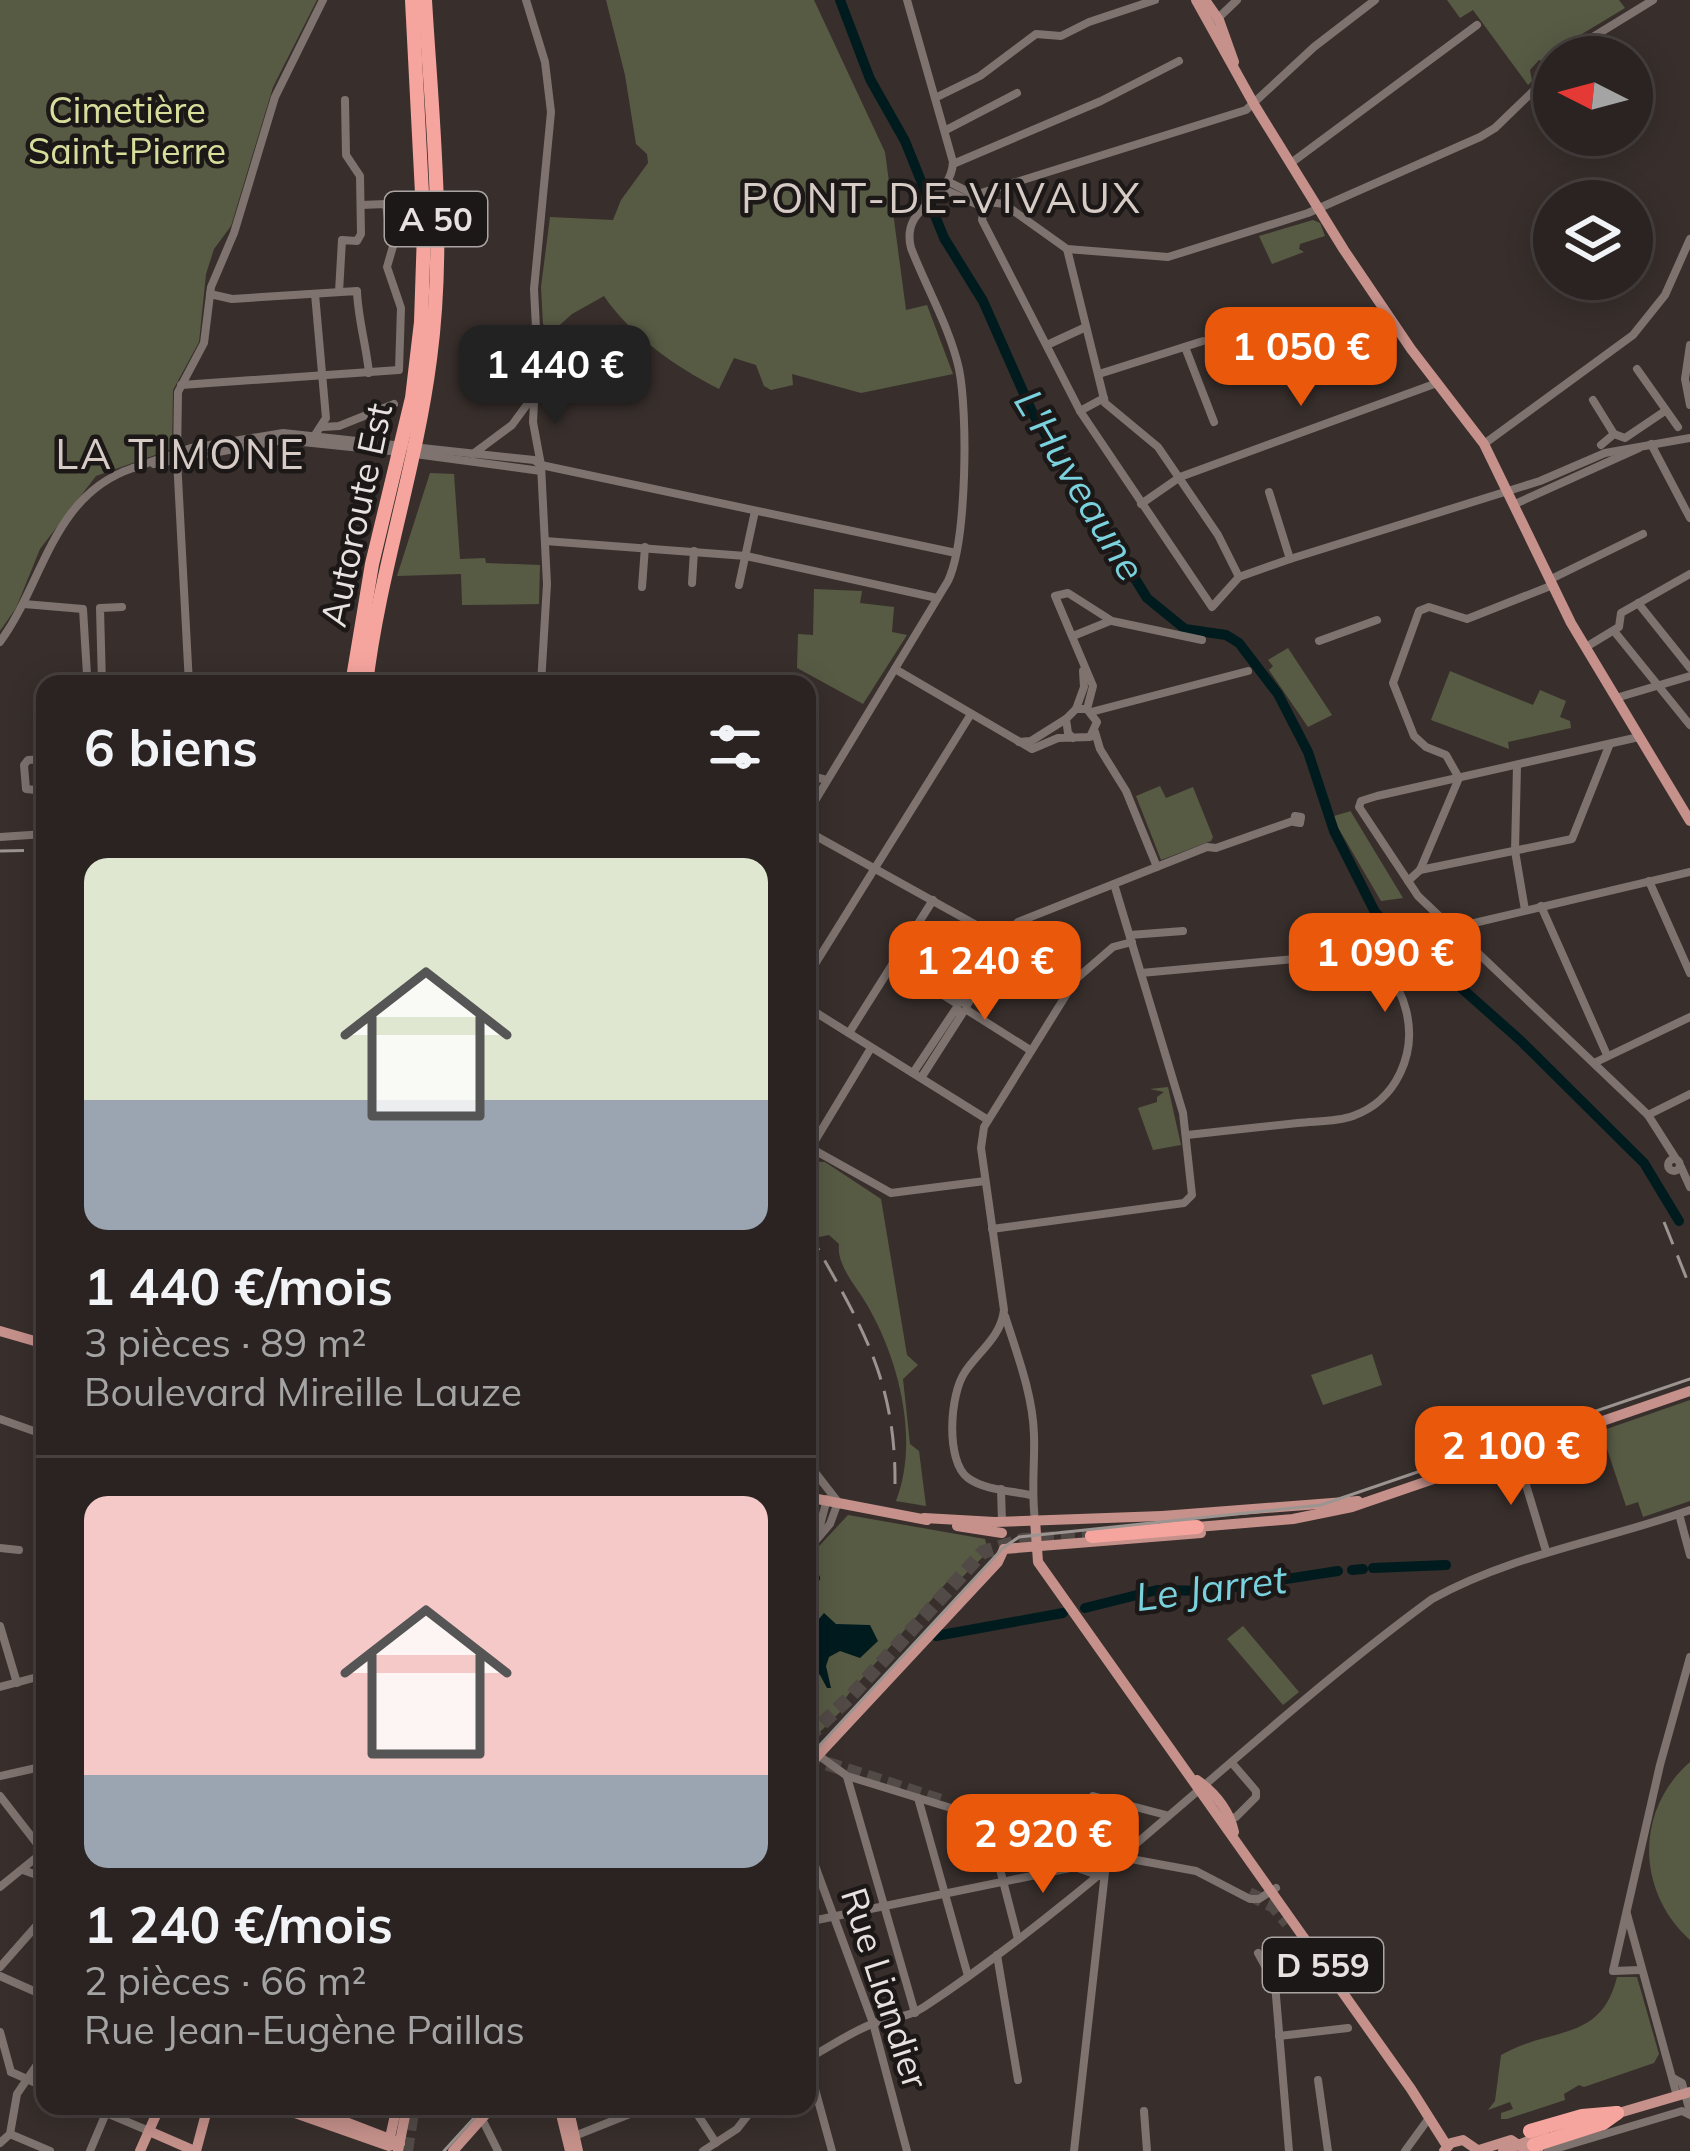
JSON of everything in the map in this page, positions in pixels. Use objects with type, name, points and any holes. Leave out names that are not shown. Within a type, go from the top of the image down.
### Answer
[{"type":"highway","name":"Autoroute Est","points":[[411,436],[424,283],[412,0]]},
{"type":"highway","name":"Autoroute Est","points":[[367,675],[402,472],[430,360],[436,284],[425,0]]},
{"type":"highway","name":"Autoroute Est","points":[[354,675],[372,564],[402,472]]},
{"type":"highway","points":[[1092,1536],[1197,1527]]},
{"type":"highway","points":[[1532,2142],[1582,2116],[1617,2114]]},
{"type":"main road","points":[[1209,9],[1255,106],[1318,208],[1484,444],[1586,647],[1690,821]]},
{"type":"main road","points":[[0,1331],[36,1340]]},
{"type":"main road","points":[[1004,1549],[1187,1535],[1373,1501],[1690,1391]]},
{"type":"main road","points":[[816,1498],[929,1522],[1002,1528],[1035,1520],[1373,1501]]},
{"type":"main road","points":[[1162,1516],[1168,1524],[1197,1527],[1280,1520]]},
{"type":"main road","name":"D 559","points":[[1035,1520],[1038,1562],[1449,2146]]},
{"type":"main road","points":[[818,1755],[1004,1556],[1002,1528]]},
{"type":"main road","name":"D 559","points":[[1203,1792],[1214,1792],[1231,1820],[1235,1841]]},
{"type":"main road","points":[[1617,2114],[1684,2094]]},
{"type":"main road","name":"D 559","points":[[1423,2105],[1449,2146]]},
{"type":"main road","points":[[140,2151],[156,2115]]},
{"type":"main road","points":[[149,2131],[195,2151],[205,2115]]},
{"type":"main road","points":[[302,2115],[393,2145]]},
{"type":"main road","points":[[325,2115],[393,2145]]},
{"type":"main road","points":[[393,2145],[396,2115]]},
{"type":"main road","points":[[393,2145],[404,2115]]},
{"type":"main road","points":[[453,2151],[484,2115]]},
{"type":"main road","points":[[568,2115],[575,2151]]},
{"type":"main road","points":[[569,2115],[577,2135],[575,2151]]},
{"type":"main road","points":[[1449,2146],[1467,2140],[1479,2150],[1511,2140],[1532,2142]]},
{"type":"main road","points":[[1503,2151],[1532,2142]]},
{"type":"street","points":[[189,675],[177,399],[204,343],[210,293],[234,233],[275,97],[323,0]]},
{"type":"street","points":[[526,0],[545,62],[551,112],[534,289],[534,436],[541,468],[548,597],[542,675]]},
{"type":"street","points":[[816,799],[938,598],[956,553],[963,491],[960,378],[909,243],[910,221],[944,189],[953,164],[907,0]]},
{"type":"street","points":[[936,98],[980,76],[1036,34],[1061,36],[1155,0]]},
{"type":"street","points":[[1209,9],[1237,0]]},
{"type":"street","points":[[944,189],[977,195],[1255,106],[1313,47],[1375,0]]},
{"type":"street","points":[[1594,36],[1653,0]]},
{"type":"street","points":[[1291,163],[1477,25]]},
{"type":"street","points":[[953,164],[1179,62]]},
{"type":"street","points":[[944,189],[986,205],[1004,204],[1067,249],[1175,256],[1318,208],[1480,136],[1533,89]]},
{"type":"street","points":[[946,130],[1017,93]]},
{"type":"street","points":[[339,292],[342,242],[361,237],[360,176],[346,155],[345,100]]},
{"type":"street","points":[[1003,187],[1004,204]]},
{"type":"street","points":[[977,195],[986,205]]},
{"type":"street","points":[[181,385],[401,368],[401,308],[387,266],[398,229],[388,219],[386,204],[361,205]]},
{"type":"street","points":[[986,205],[982,220],[1080,411],[1212,608],[1239,577],[1289,559],[1563,472],[1602,452],[1690,438]]},
{"type":"street","points":[[1484,444],[1633,335],[1665,295],[1690,239]]},
{"type":"street","points":[[1067,249],[1107,406],[1158,447],[1218,535],[1239,577]]},
{"type":"street","points":[[210,293],[226,299],[357,291],[369,373]]},
{"type":"street","points":[[315,294],[328,427]]},
{"type":"street","points":[[1047,345],[1086,327]]},
{"type":"street","points":[[1099,374],[1203,341]]},
{"type":"street","points":[[1690,345],[1685,379],[1690,405]]},
{"type":"street","points":[[1186,347],[1214,422]]},
{"type":"street","points":[[1637,369],[1678,427]]},
{"type":"street","points":[[1141,504],[1180,477],[1437,382]]},
{"type":"street","points":[[473,454],[518,418],[535,392]]},
{"type":"street","points":[[1080,411],[1104,398]]},
{"type":"street","points":[[1593,400],[1614,434],[1624,438],[1665,411]]},
{"type":"street","points":[[313,439],[328,427],[394,404]]},
{"type":"street","points":[[328,427],[449,454],[534,460],[541,468]]},
{"type":"street","points":[[1602,452],[1614,434]]},
{"type":"street","points":[[0,642],[24,604],[43,554],[101,482],[177,455],[257,440],[313,439],[541,468],[956,553]]},
{"type":"street","points":[[449,454],[491,440]]},
{"type":"street","points":[[1515,504],[1647,444]]},
{"type":"street","points":[[1647,444],[1690,518]]},
{"type":"street","points":[[1269,492],[1289,559]]},
{"type":"street","points":[[740,585],[755,511]]},
{"type":"street","points":[[1459,778],[1446,755],[1414,736],[1395,693],[1393,676],[1419,610],[1429,607],[1467,619],[1552,582],[1643,534]]},
{"type":"street","points":[[545,542],[746,556],[938,598]]},
{"type":"street","points":[[642,587],[645,547]]},
{"type":"street","points":[[692,583],[694,551]]},
{"type":"street","points":[[1586,647],[1619,627],[1621,613],[1690,574]]},
{"type":"street","points":[[1157,867],[1126,791],[1100,749],[1088,705],[1094,686],[1055,596],[1067,593],[1112,621],[1202,640]]},
{"type":"street","points":[[1616,698],[1690,672],[1638,603]]},
{"type":"street","points":[[24,604],[83,609],[87,675]]},
{"type":"street","points":[[102,675],[100,608],[122,608]]},
{"type":"street","points":[[1319,641],[1377,620]]},
{"type":"street","points":[[1072,636],[1112,621]]},
{"type":"street","points":[[1614,631],[1690,725]]},
{"type":"street","points":[[895,669],[1036,749],[1058,738],[1078,739],[1096,727],[1109,707]]},
{"type":"street","points":[[1017,742],[1031,741],[1088,705],[1109,707],[1248,670]]},
{"type":"street","points":[[816,962],[971,714]]},
{"type":"street","points":[[1066,719],[1068,733],[1100,749]]},
{"type":"street","points":[[1036,749],[1041,735]]},
{"type":"street","points":[[1639,737],[1361,801],[1359,807],[1418,896],[1648,1115],[1689,1185]]},
{"type":"street","points":[[1420,870],[1572,838],[1610,744]]},
{"type":"street","points":[[36,760],[24,765],[26,788],[36,790]]},
{"type":"street","points":[[1517,766],[1515,851],[1525,910]]},
{"type":"street","points":[[816,777],[827,780]]},
{"type":"street","points":[[1408,881],[1420,870],[1459,778]]},
{"type":"street","points":[[917,1076],[1018,922],[1157,867],[1293,821]]},
{"type":"street","points":[[0,837],[36,835]]},
{"type":"street","points":[[816,837],[1001,943],[1076,979]]},
{"type":"street","points":[[1452,928],[1690,872]]},
{"type":"street","points":[[1649,881],[1690,974]]},
{"type":"street","points":[[992,1229],[1184,1203],[1193,1189],[1186,1135],[1114,884]]},
{"type":"street","points":[[849,1033],[933,900]]},
{"type":"street","points":[[1541,907],[1607,1054]]},
{"type":"street","points":[[1035,1520],[1033,1423],[1004,1310],[981,1141],[988,1120],[1076,979],[1131,938],[1184,931]]},
{"type":"street","points":[[1141,973],[1350,954],[1381,967],[1406,1008],[1406,1059],[1390,1090],[1372,1106],[1346,1118],[1186,1135]]},
{"type":"street","points":[[893,964],[1030,1050]]},
{"type":"street","points":[[816,1013],[988,1120]]},
{"type":"street","points":[[1594,1063],[1690,1017]]},
{"type":"street","points":[[816,1137],[871,1047]]},
{"type":"street","points":[[1648,1115],[1690,1094]]},
{"type":"street","points":[[816,1154],[891,1193],[985,1181]]},
{"type":"street","points":[[1004,1310],[1002,1323],[957,1385],[952,1401],[956,1459],[974,1482],[1031,1495]]},
{"type":"street","points":[[990,1341],[1004,1340],[1015,1352]]},
{"type":"street","points":[[0,1420],[36,1432]]},
{"type":"street","points":[[1516,1452],[1546,1551]]},
{"type":"street","points":[[816,1472],[828,1486],[832,1501],[816,1534]]},
{"type":"street","points":[[1001,1489],[1002,1528]]},
{"type":"street","points":[[816,2054],[873,2024],[915,2013],[968,1976],[1103,1873],[1167,1815],[1203,1792],[1382,1636],[1432,1599],[1468,1579],[1546,1551],[1690,1510]]},
{"type":"street","points":[[1678,1514],[1690,1555]]},
{"type":"street","points":[[0,1548],[19,1550]]},
{"type":"street","points":[[0,1626],[17,1683]]},
{"type":"street","points":[[1641,1970],[1613,1971],[1690,1657]]},
{"type":"street","points":[[0,1687],[36,1678]]},
{"type":"street","points":[[818,1755],[847,1775],[1120,1856],[1196,1871],[1255,1900],[1273,1890]]},
{"type":"street","points":[[1231,1820],[1256,1797],[1232,1763]]},
{"type":"street","points":[[0,1776],[36,1768]]},
{"type":"street","points":[[847,1775],[915,2013]]},
{"type":"street","points":[[0,1796],[36,1843]]},
{"type":"street","points":[[1093,1796],[1167,1815]]},
{"type":"street","points":[[918,1798],[968,1976]]},
{"type":"street","points":[[987,1819],[1018,1939]]},
{"type":"street","points":[[0,1887],[36,1859]]},
{"type":"street","name":"Rue Liandier","points":[[816,1867],[873,2024],[907,2151]]},
{"type":"street","points":[[816,1920],[1075,1868],[1103,1873]]},
{"type":"street","points":[[23,1870],[36,1875]]},
{"type":"street","points":[[1074,2151],[1103,1873]]},
{"type":"street","points":[[1532,2142],[1690,2111],[1682,2083],[1671,2078],[1627,1913]]},
{"type":"street","points":[[36,1927],[0,1972],[36,1991]]},
{"type":"street","points":[[1258,1953],[1275,1984],[1289,2151]]},
{"type":"street","points":[[997,1954],[1018,2080]]},
{"type":"street","points":[[1280,2036],[1348,2028]]},
{"type":"street","points":[[0,2032],[11,2072]]},
{"type":"street","points":[[0,2143],[10,2134],[17,2094],[36,2065]]},
{"type":"street","points":[[0,2075],[11,2072],[36,2083]]},
{"type":"street","points":[[1318,2080],[1328,2151]]},
{"type":"street","points":[[816,2092],[832,2151]]},
{"type":"street","points":[[1636,2108],[1651,2120]]},
{"type":"street","points":[[1144,2111],[1147,2151]]},
{"type":"street","points":[[90,2151],[105,2115]]},
{"type":"street","points":[[118,2115],[149,2131]]},
{"type":"street","points":[[577,2135],[627,2115]]},
{"type":"street","points":[[699,2115],[725,2151]]},
{"type":"street","points":[[703,2151],[737,2129],[748,2115]]},
{"type":"street","points":[[481,2118],[498,2151]]},
{"type":"street","points":[[1407,2150],[1429,2118]]},
{"type":"street","points":[[10,2134],[50,2151]]},
{"type":"green space","name":"Cimetière Saint-Pierre","points":[[0,0],[317,0],[273,87],[231,226],[214,249],[206,274],[199,342],[173,390],[172,449],[96,476],[40,549],[16,608],[0,631]]},
{"type":"green space","points":[[606,0],[814,0],[885,152],[906,310],[927,305],[953,374],[861,393],[792,374],[793,385],[771,390],[764,386],[756,365],[734,358],[719,389],[655,349],[604,296],[552,332],[543,324],[541,287],[550,217],[613,220],[621,200],[648,163],[647,154],[636,144]]},
{"type":"green space","points":[[1447,0],[1619,0],[1625,8],[1580,36],[1533,36],[1528,85],[1473,10],[1460,18]]},
{"type":"green space","points":[[1313,220],[1320,223],[1325,236],[1300,244],[1304,252],[1272,264],[1259,236]]},
{"type":"green space","points":[[430,473],[454,474],[460,559],[540,565],[539,604],[462,605],[461,574],[397,576]]},
{"type":"green space","points":[[814,589],[862,591],[860,603],[894,607],[892,632],[907,635],[863,704],[797,668],[798,634],[813,635]]},
{"type":"green space","points":[[1288,648],[1332,715],[1308,727],[1269,670],[1273,666],[1268,660]]},
{"type":"green space","points":[[1450,671],[1533,705],[1540,690],[1566,701],[1560,717],[1570,721],[1571,728],[1508,742],[1509,749],[1431,720]]},
{"type":"green space","points":[[1160,786],[1166,798],[1193,787],[1211,841],[1161,860],[1136,796]]},
{"type":"green space","points":[[1351,811],[1403,898],[1381,901],[1336,824],[1334,816]]},
{"type":"green space","points":[[1168,1087],[1181,1145],[1153,1150],[1138,1108],[1157,1102],[1164,1092],[1150,1089]]},
{"type":"green space","points":[[816,1162],[825,1162],[881,1199],[907,1355],[918,1365],[903,1379],[910,1444],[919,1451],[926,1506],[896,1501],[903,1478],[906,1429],[890,1354],[845,1270],[839,1244],[829,1235],[819,1237]]},
{"type":"green space","points":[[1372,1354],[1382,1385],[1323,1405],[1311,1375]]},
{"type":"green space","points":[[1690,1400],[1690,1501],[1643,1517],[1638,1502],[1626,1506],[1601,1431]]},
{"type":"green space","points":[[848,1515],[985,1539],[988,1552],[953,1586],[947,1582],[816,1736],[816,1549]]},
{"type":"green space","points":[[1243,1626],[1299,1692],[1283,1705],[1227,1639]]},
{"type":"green space","points":[[1690,1762],[1690,1940],[1659,1898],[1649,1851],[1659,1803]]},
{"type":"green space","points":[[1617,1977],[1637,1977],[1659,2054],[1654,2063],[1579,2085],[1564,2094],[1565,2100],[1507,2119],[1501,2119],[1501,2113],[1513,2109],[1510,2102],[1488,2110],[1495,2101],[1501,2055],[1586,2023],[1599,2013]]},
{"type":"water","points":[[824,1613],[836,1624],[870,1625],[878,1641],[860,1658],[840,1651],[829,1657],[831,1688],[816,1673],[816,1622]]},
{"type":"waterway","name":"L'Huveaune","points":[[840,0],[870,79],[905,141],[944,238],[983,301],[1033,414],[1147,598],[1185,629],[1226,635],[1239,643],[1278,694],[1308,752],[1334,831],[1375,912],[1406,945],[1521,1041],[1644,1163],[1679,1221]]},
{"type":"waterway","name":"Le Jarret","points":[[1373,1568],[1446,1565]]},
{"type":"waterway","name":"Le Jarret","points":[[1352,1570],[1363,1569]]},
{"type":"waterway","name":"Le Jarret","points":[[1085,1608],[1157,1590],[1208,1591],[1338,1571]]},
{"type":"waterway","name":"Le Jarret","points":[[936,1636],[1063,1613]]},
{"type":"tunnel","points":[[816,1729],[983,1552],[1023,1540],[1092,1536]]},
{"type":"tunnel","points":[[816,1760],[941,1801]]},
{"type":"tunnel","points":[[1060,1838],[1131,1858]]},
{"type":"tunnel","points":[[1249,1894],[1274,1906],[1288,1923]]},
{"type":"tunnel","points":[[406,2151],[412,2115]]},
{"type":"tram line","points":[[816,1749],[1003,1548],[1019,1537],[1321,1505],[1690,1379]]},
{"type":"tram line","points":[[444,2151],[477,2115]]},
{"type":"railway","points":[[0,851],[36,850]]},
{"type":"railway","points":[[1664,1222],[1690,1287]]},
{"type":"railway","points":[[816,1245],[857,1320],[881,1379],[894,1445],[895,1484]]},
{"type":"district","name":"PONT-DE-VIVAUX","points":[[942,198]]},
{"type":"district","name":"LA TIMONE","points":[[181,454]]}]
